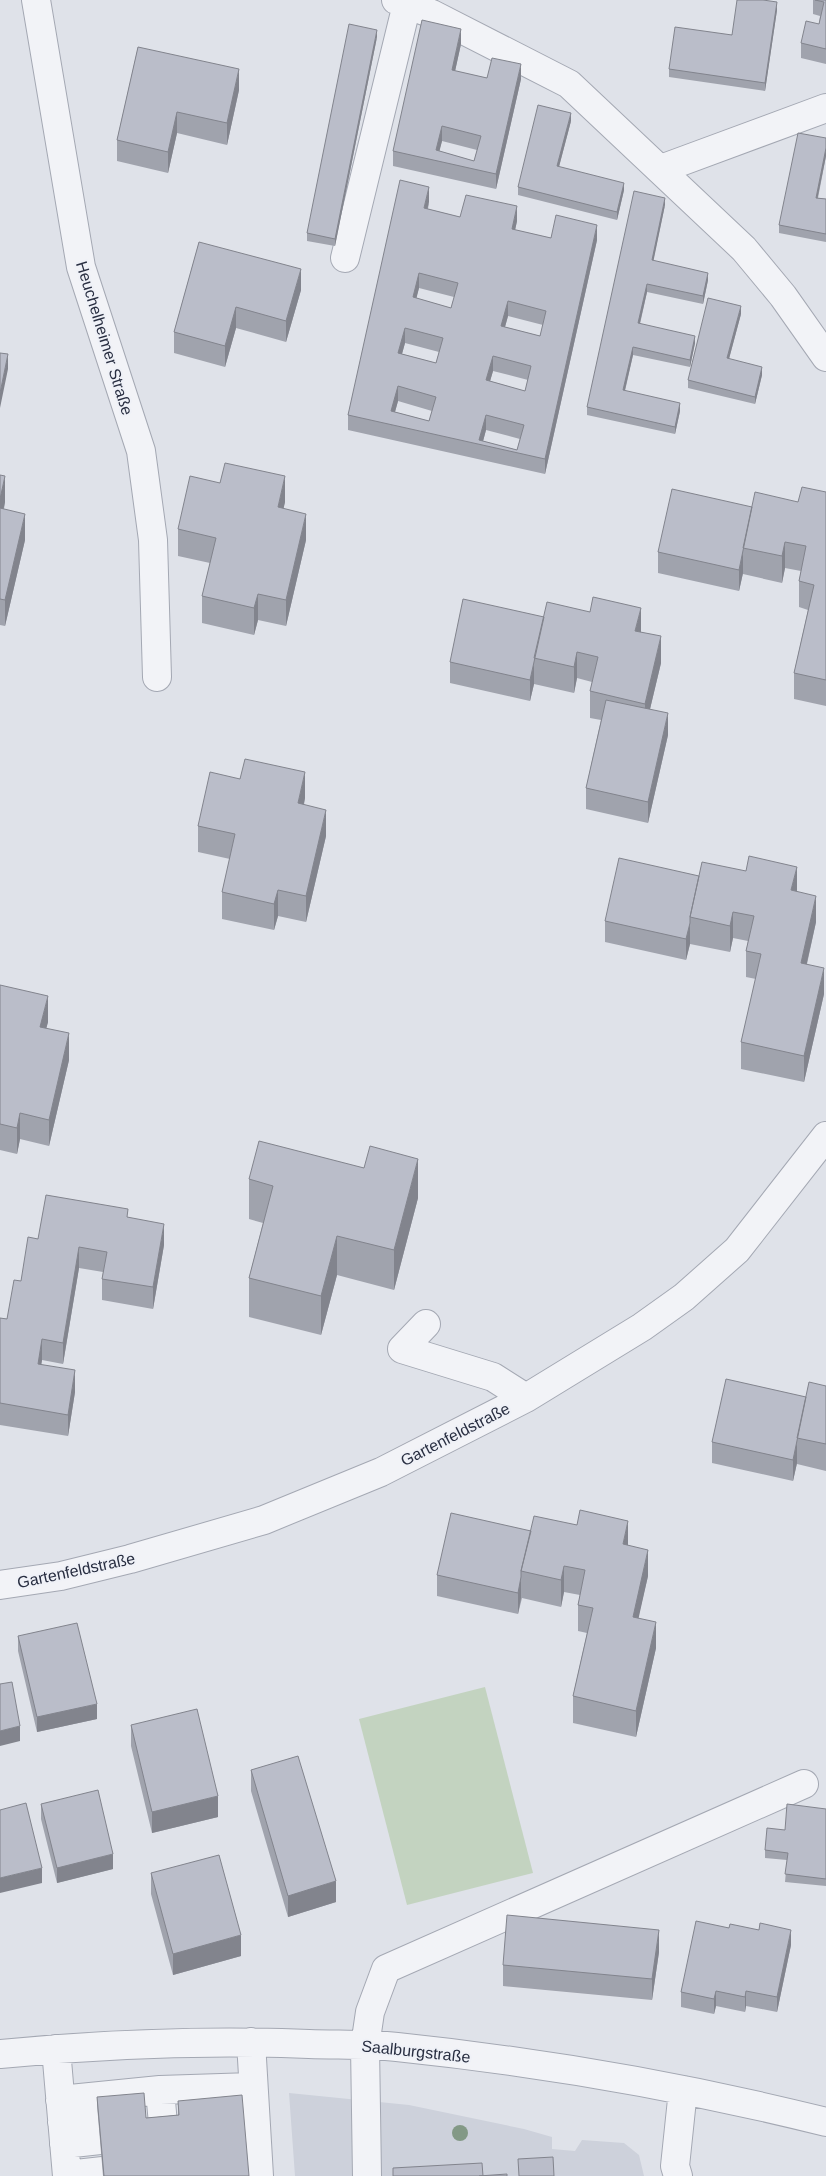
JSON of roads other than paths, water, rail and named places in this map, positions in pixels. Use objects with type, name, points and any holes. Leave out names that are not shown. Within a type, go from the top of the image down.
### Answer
[{"type":"street","name":"Heuchelheimer Straße","points":[[36,0],[82,267],[141,451],[153,540],[156,677]]},
{"type":"street","points":[[345,258],[402,2],[432,14],[569,84],[744,249],[783,296],[826,357]]},
{"type":"street","points":[[661,169],[826,108]]},
{"type":"street","name":"Gartenfeldstraße","points":[[0,1585],[61,1576],[130,1559],[264,1520],[381,1472],[526,1398],[642,1327],[690,1291],[737,1250],[826,1136]]},
{"type":"street","points":[[426,1324],[402,1348],[493,1377],[526,1398]]},
{"type":"street","points":[[367,2176],[365,2046],[370,2012],[386,1969],[804,1784]]},
{"type":"street","points":[[252,2042],[252,2087],[259,2176]]},
{"type":"street","name":"Saalburgstraße","points":[[0,2054],[56,2049],[252,2042],[365,2046],[483,2058],[683,2090],[820,2122]]},
{"type":"street","points":[[56,2049],[64,2146]]},
{"type":"street","points":[[64,2146],[157,2110],[252,2087]]},
{"type":"street","points":[[678,2176],[675,2166],[683,2090]]},
{"type":"street","points":[[64,2146],[100,2146]]}]
